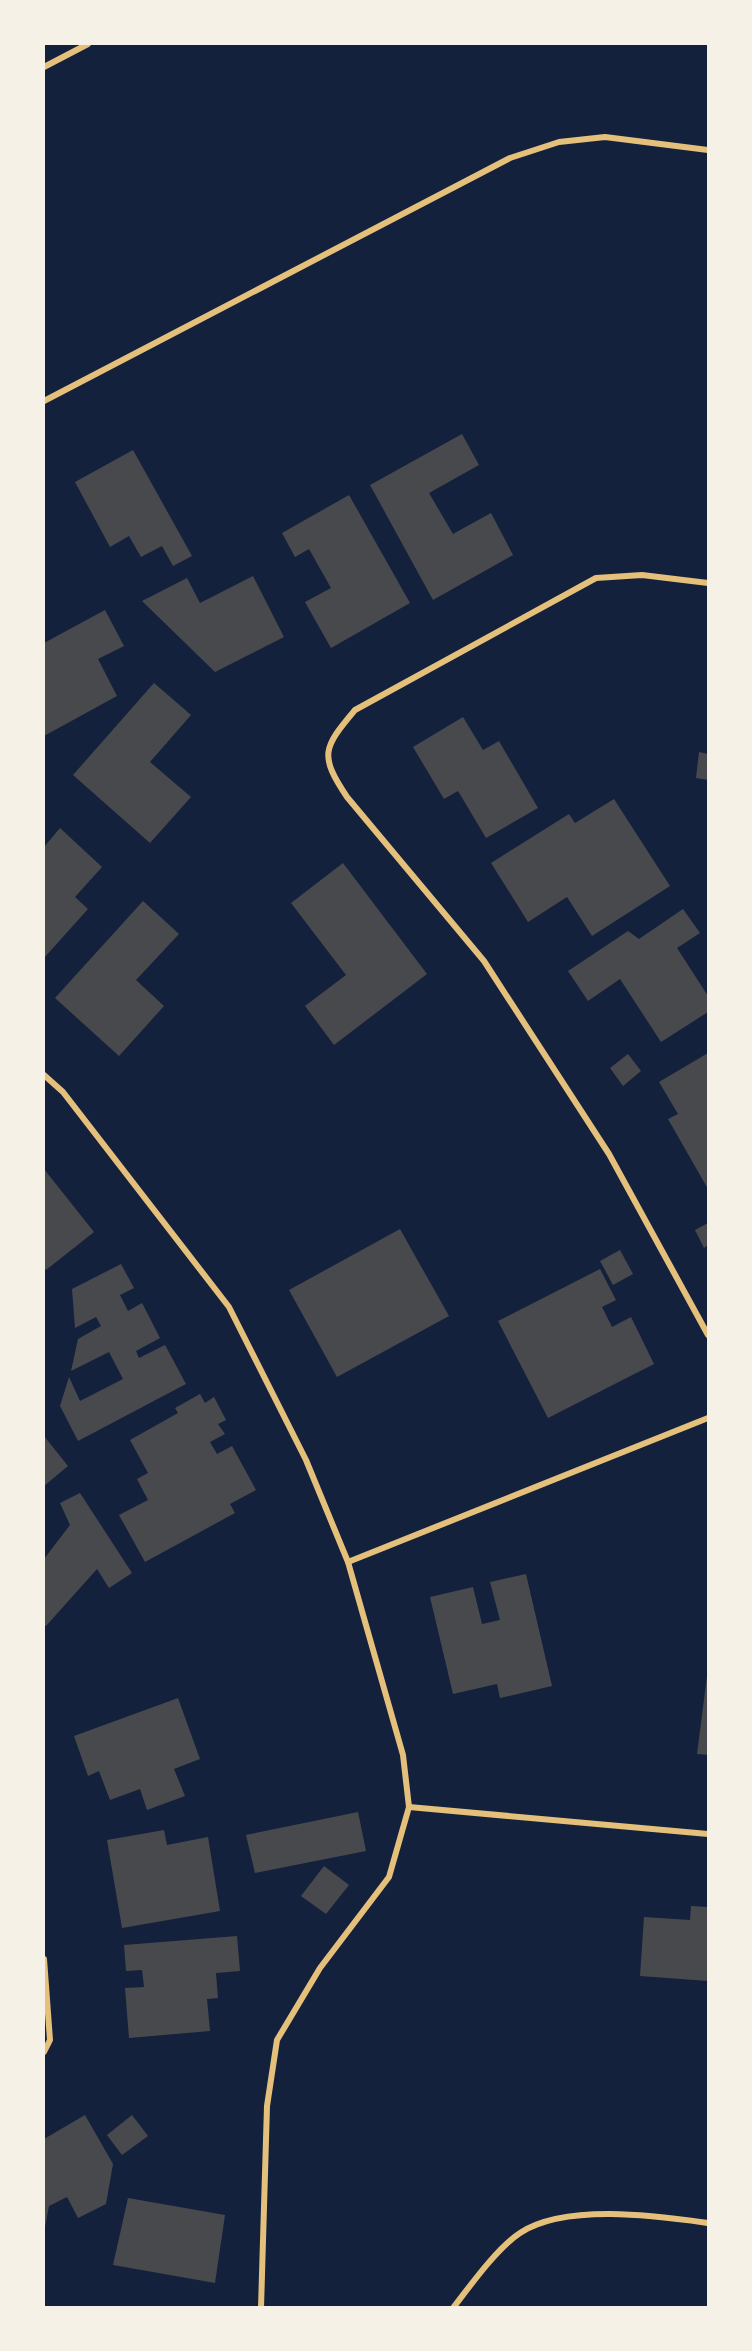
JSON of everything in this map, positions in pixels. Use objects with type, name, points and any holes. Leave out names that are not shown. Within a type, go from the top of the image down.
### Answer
[{"type":"street","points":[[44,67],[88,44]]},
{"type":"street","points":[[44,401],[510,158],[559,142],[605,137],[708,150]]},
{"type":"street","points":[[708,583],[642,575],[596,578],[355,711],[332,737],[328,751],[329,771],[347,797],[484,961],[609,1155],[708,1335]]},
{"type":"street","points":[[44,1075],[63,1092],[229,1307],[306,1460],[348,1562],[403,1755],[409,1807],[389,1877],[321,1968],[277,2040],[267,2106],[261,2307]]},
{"type":"street","points":[[348,1562],[708,1418]]},
{"type":"street","points":[[409,1807],[708,1834]]},
{"type":"street","points":[[44,1959],[50,2040],[44,2052]]},
{"type":"street","points":[[453,2307],[479,2274],[520,2233],[559,2217],[642,2214],[708,2223]]},
{"type":"building","points":[[462,434],[479,465],[429,493],[453,534],[491,513],[513,555],[433,600],[370,485]]},
{"type":"building","points":[[133,450],[192,556],[173,566],[162,546],[141,557],[129,536],[110,547],[75,482]]},
{"type":"building","points":[[349,495],[410,603],[331,648],[305,602],[331,588],[309,549],[295,557],[282,533]]},
{"type":"building","points":[[253,576],[284,637],[215,672],[142,601],[187,578],[200,603]]},
{"type":"building","points":[[105,610],[124,646],[98,659],[117,696],[44,736],[44,643]]},
{"type":"building","points":[[154,683],[191,715],[150,762],[191,797],[150,843],[73,775]]},
{"type":"building","points":[[463,717],[483,750],[499,741],[538,808],[486,838],[458,791],[444,799],[413,747]]},
{"type":"building","points":[[699,752],[708,754],[708,780],[696,778]]},
{"type":"building","points":[[614,799],[670,886],[592,936],[567,897],[528,922],[491,863],[569,814],[575,823]]},
{"type":"building","points":[[60,828],[102,867],[75,897],[88,909],[44,958],[44,847]]},
{"type":"building","points":[[343,863],[427,974],[334,1045],[305,1006],[346,975],[291,903]]},
{"type":"building","points":[[143,901],[179,934],[136,980],[164,1006],[119,1056],[55,998]]},
{"type":"building","points":[[683,909],[700,933],[677,948],[708,996],[708,1012],[661,1042],[620,979],[588,1001],[568,971],[628,931],[639,939]]},
{"type":"building","points":[[708,1053],[708,1189],[668,1119],[678,1114],[659,1082]]},
{"type":"building","points":[[628,1054],[641,1071],[623,1086],[610,1068]]},
{"type":"building","points":[[44,1169],[94,1232],[46,1270],[44,1267]]},
{"type":"building","points":[[708,1223],[708,1245],[704,1248],[695,1230]]},
{"type":"building","points":[[400,1229],[449,1316],[337,1377],[289,1290]]},
{"type":"building","points":[[620,1250],[633,1274],[613,1285],[600,1261]]},
{"type":"building","points":[[121,1264],[134,1288],[120,1295],[128,1311],[142,1303],[160,1338],[136,1351],[139,1358],[165,1345],[186,1384],[78,1441],[60,1406],[69,1377],[80,1401],[123,1379],[109,1352],[71,1371],[78,1339],[101,1326],[96,1317],[75,1328],[72,1289]]},
{"type":"building","points":[[600,1269],[616,1300],[602,1307],[612,1327],[631,1317],[654,1364],[548,1418],[498,1321]]},
{"type":"building","points":[[200,1394],[205,1403],[214,1397],[226,1420],[218,1424],[225,1434],[210,1442],[217,1454],[232,1446],[256,1490],[230,1504],[235,1513],[145,1562],[119,1515],[148,1500],[137,1479],[148,1473],[130,1440],[178,1413],[175,1408]]},
{"type":"building","points":[[44,1436],[68,1466],[44,1486]]},
{"type":"building","points":[[80,1493],[132,1573],[109,1588],[97,1569],[46,1626],[44,1624],[44,1559],[70,1525],[60,1503]]},
{"type":"building","points":[[526,1574],[552,1686],[500,1698],[497,1684],[453,1694],[430,1597],[473,1587],[482,1624],[500,1620],[490,1582]]},
{"type":"building","points":[[708,1676],[708,1755],[697,1754]]},
{"type":"building","points":[[178,1698],[200,1759],[174,1769],[185,1796],[147,1810],[140,1789],[110,1800],[99,1771],[88,1776],[74,1736]]},
{"type":"building","points":[[358,1812],[366,1851],[255,1873],[246,1835]]},
{"type":"building","points":[[164,1830],[167,1845],[208,1837],[220,1911],[122,1928],[107,1840]]},
{"type":"building","points":[[324,1866],[349,1885],[326,1914],[301,1896]]},
{"type":"building","points":[[691,1906],[708,1907],[708,1981],[640,1976],[644,1917],[690,1920]]},
{"type":"building","points":[[237,1936],[240,1971],[216,1973],[218,1998],[207,1999],[210,2031],[129,2038],[125,1988],[144,1987],[142,1970],[126,1971],[124,1945]]},
{"type":"building","points":[[85,2115],[113,2164],[106,2204],[78,2218],[67,2197],[49,2206],[44,2232],[44,2139]]},
{"type":"building","points":[[132,2115],[148,2136],[122,2155],[107,2135]]},
{"type":"building","points":[[128,2198],[225,2215],[215,2283],[113,2265]]}]
